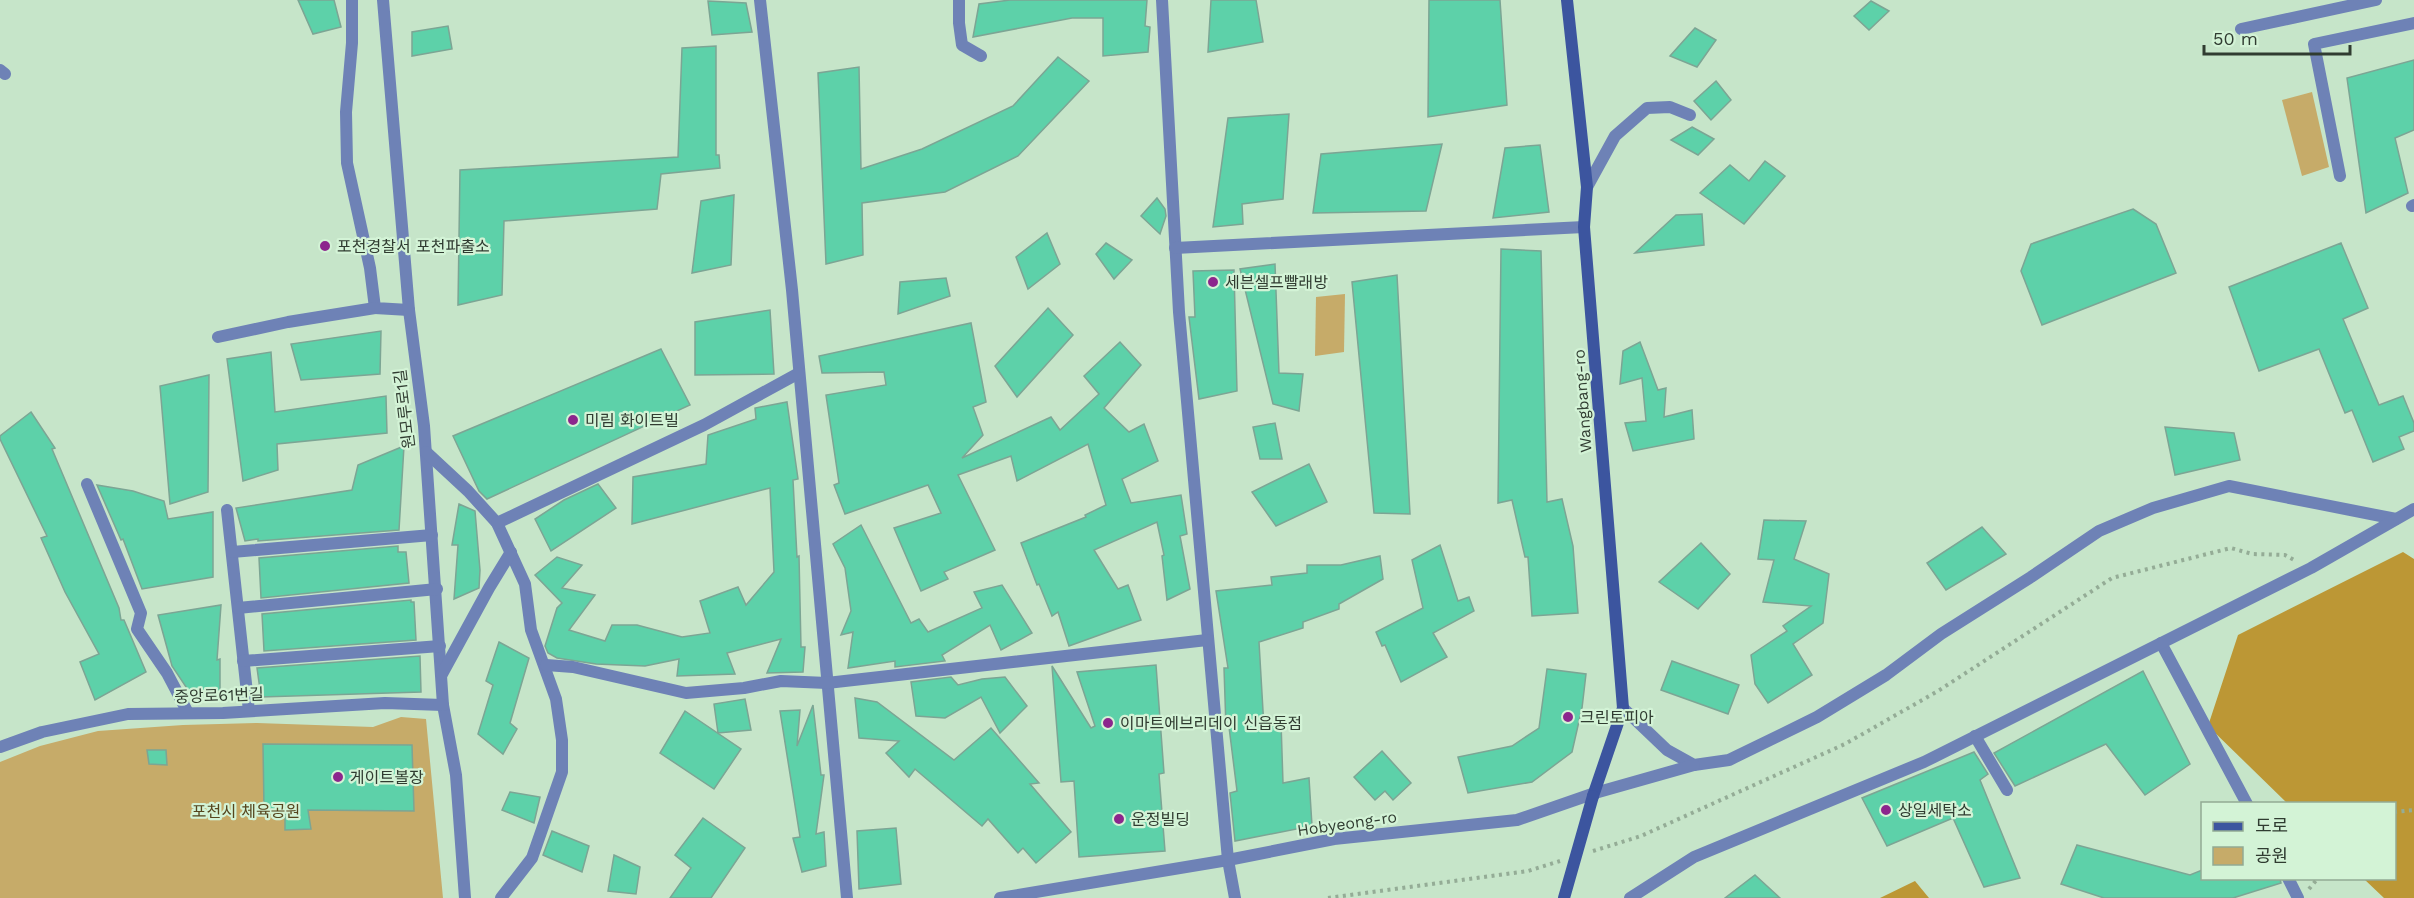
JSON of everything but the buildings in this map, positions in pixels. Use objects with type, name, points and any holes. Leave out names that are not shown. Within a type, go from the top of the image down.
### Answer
[{"type":"main road","name":"Wangbang-ro","points":[[1563,898],[1623,708],[1584,227],[1587,187],[1567,0]]},
{"type":"street","points":[[352,0],[352,43],[346,112],[347,163],[370,268],[375,308]]},
{"type":"street","name":"원모루로1길","points":[[383,0],[409,310],[426,452],[443,705],[456,775],[465,898]]},
{"type":"street","points":[[760,0],[800,374],[847,898]]},
{"type":"street","points":[[959,0],[962,45],[981,56]]},
{"type":"street","points":[[1162,0],[1176,248],[1207,640],[1228,860],[1235,898]]},
{"type":"street","points":[[2241,28],[2376,0]]},
{"type":"street","points":[[2340,177],[2314,44],[2414,23]]},
{"type":"street","points":[[1587,187],[1615,136],[1647,108],[1670,107],[1690,115]]},
{"type":"street","points":[[1176,248],[1584,227]]},
{"type":"street","points":[[218,337],[288,322],[375,308],[409,310]]},
{"type":"street","points":[[497,523],[704,425],[800,374]]},
{"type":"street","points":[[426,452],[468,491],[497,523],[525,584],[531,630],[546,665],[556,699],[562,740],[562,772],[532,858],[501,898]]},
{"type":"street","points":[[87,484],[141,613],[137,629],[167,673],[188,713]]},
{"type":"street","name":"Hobyeong-ro","points":[[1000,898],[1228,860],[1334,839],[1517,820],[1694,765],[1729,760],[1817,717],[1886,675],[1941,634],[2099,531],[2153,508],[2229,486],[2396,519]]},
{"type":"street","points":[[1630,898],[1694,857],[1924,762],[2311,568],[2414,509]]},
{"type":"street","points":[[227,510],[249,711]]},
{"type":"street","points":[[232,552],[432,535]]},
{"type":"street","points":[[442,675],[511,552]]},
{"type":"street","points":[[238,608],[436,589]]},
{"type":"street","points":[[546,665],[573,667],[644,681],[686,693],[744,688],[781,681],[827,682],[1207,640]]},
{"type":"street","points":[[2161,644],[2246,802]]},
{"type":"street","points":[[243,661],[440,646]]},
{"type":"street","name":"중앙로61번길","points":[[0,747],[42,732],[128,714],[249,711],[385,703],[443,705]]},
{"type":"street","points":[[1623,708],[1667,750],[1694,765]]},
{"type":"street","points":[[1975,736],[2007,790]]},
{"type":"street","points":[[2289,880],[2298,898]]},
{"type":"path","points":[[1584,854],[1641,836],[1845,744],[1938,691],[2112,578],[2231,548],[2252,554],[2285,555],[2311,568]]},
{"type":"path","points":[[2396,812],[2414,810]]},
{"type":"path","points":[[1328,898],[1528,871],[1562,861]]},
{"type":"green space","points":[[2312,92],[2329,167],[2302,176],[2282,100]]},
{"type":"green space","points":[[1345,294],[1344,352],[1315,356],[1316,297]]},
{"type":"green space","name":"포천시 체육공원","points":[[401,717],[426,719],[443,898],[0,898],[0,762],[40,746],[98,731],[257,723],[373,727]]},
{"type":"shaded area","points":[[2403,552],[2414,559],[2414,898],[2384,898],[2365,880],[2396,880],[2396,802],[2286,802],[2208,726],[2238,635]]},
{"type":"shaded area","points":[[1915,881],[1929,898],[1880,898]]},
{"type":"place","name":"포천경찰서 포천파출소","points":[[325,246]]},
{"type":"place","name":"세븐셀프빨래방","points":[[1213,282]]},
{"type":"place","name":"미림 화이트빌","points":[[573,420]]},
{"type":"place","name":"크린토피아","points":[[1568,717]]},
{"type":"place","name":"이마트에브리데이 신읍동점","points":[[1108,723]]},
{"type":"place","name":"게이트볼장","points":[[338,777]]},
{"type":"place","name":"상일세탁소","points":[[1886,810]]},
{"type":"place","name":"운정빌딩","points":[[1119,819]]}]
